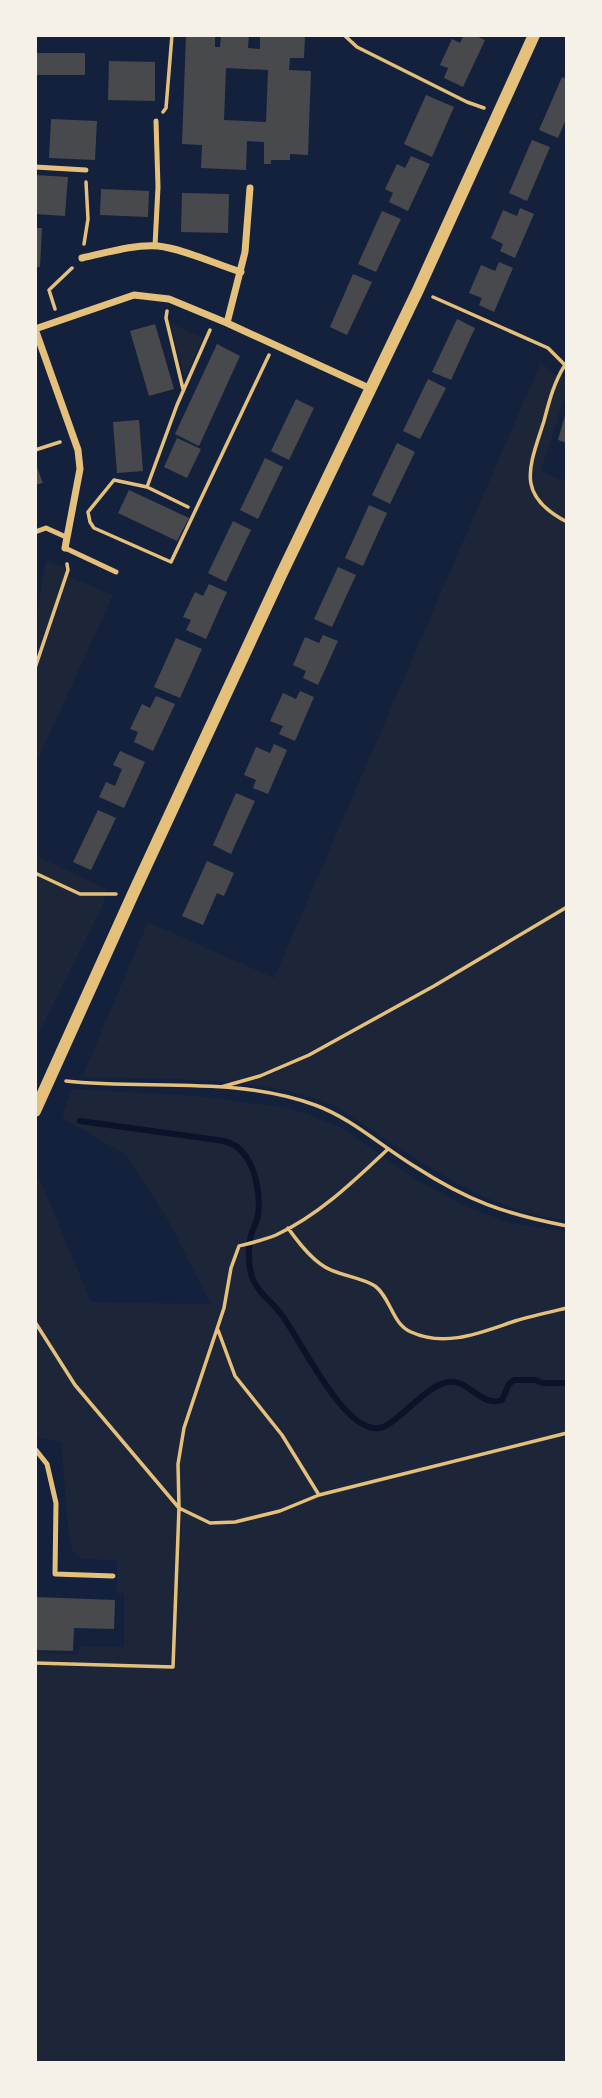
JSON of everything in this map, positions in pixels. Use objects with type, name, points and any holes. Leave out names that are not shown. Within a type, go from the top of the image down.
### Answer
[{"type":"street","points":[[35,1111],[133,894],[418,290],[534,35]]},
{"type":"street","points":[[227,323],[246,252],[250,188]]},
{"type":"street","points":[[82,258],[155,246],[241,272]]},
{"type":"street","points":[[65,548],[80,469],[78,450],[35,329],[134,295],[169,299],[215,317],[371,389]]},
{"type":"lane","points":[[155,246],[158,187],[156,121]]},
{"type":"lane","points":[[35,167],[86,170]]},
{"type":"lane","points":[[35,532],[46,528],[66,537]]},
{"type":"lane","points":[[65,548],[116,572]]},
{"type":"lane","points":[[35,1449],[47,1464],[56,1503],[55,1574],[113,1576]]},
{"type":"path","points":[[156,121],[166,108],[172,35]]},
{"type":"path","points":[[344,35],[357,47],[467,102],[499,113]]},
{"type":"path","points":[[59,320],[49,290],[82,258],[88,219],[86,170]]},
{"type":"path","points":[[418,290],[548,348],[566,366],[557,377],[533,455],[530,478],[540,504],[567,522]]},
{"type":"path","points":[[169,299],[166,318],[184,391]]},
{"type":"path","points":[[147,487],[215,317]]},
{"type":"path","points":[[88,512],[94,528],[171,562],[274,345]]},
{"type":"path","points":[[35,450],[74,437]]},
{"type":"path","points":[[88,512],[114,480],[147,487],[188,507]]},
{"type":"path","points":[[73,506],[88,512]]},
{"type":"path","points":[[35,668],[68,570],[65,548]]},
{"type":"path","points":[[35,873],[80,894],[133,894]]},
{"type":"path","points":[[219,1088],[260,1076],[309,1055],[434,986],[567,907]]},
{"type":"path","points":[[52,1074],[66,1081],[219,1088],[278,1094],[316,1105],[338,1115],[388,1149],[473,1200],[518,1216],[567,1226]]},
{"type":"path","points":[[35,1663],[173,1667],[178,1464],[184,1428],[224,1308],[230,1268],[239,1247],[307,1218],[355,1181],[388,1149]]},
{"type":"path","points":[[288,1228],[301,1245],[324,1266],[374,1286],[386,1297],[395,1317],[409,1332],[438,1338],[467,1338],[567,1308]]},
{"type":"path","points":[[35,1322],[75,1385],[179,1508],[209,1523],[235,1522],[280,1511],[319,1495],[567,1433]]},
{"type":"path","points":[[217,1328],[235,1376],[282,1435],[319,1495]]},
{"type":"shaded area","points":[[170,323],[203,338],[186,376],[184,374]]},
{"type":"shaded area","points":[[541,362],[553,374],[567,378],[567,389],[541,471],[567,482],[567,1220],[518,1210],[473,1191],[430,1168],[345,1112],[302,1095],[272,1088],[208,1081],[82,1077],[148,922],[274,978]]},
{"type":"shaded area","points":[[46,561],[64,567],[70,577],[113,595],[35,766],[35,624]]},
{"type":"shaded area","points":[[35,855],[106,889],[103,904],[35,1040]]},
{"type":"shaded area","points":[[72,1089],[197,1096],[289,1108],[339,1126],[417,1180],[469,1208],[511,1223],[567,1232],[567,2063],[35,2063],[35,1652],[78,1655],[80,1646],[124,1647],[124,1593],[117,1593],[117,1560],[82,1559],[72,1550],[61,1442],[35,1437],[35,1183],[39,1177],[91,1302],[211,1304],[168,1220],[126,1155],[62,1118]]},
{"type":"building","points":[[186,35],[215,35],[215,47],[220,47],[221,35],[249,35],[248,48],[260,49],[260,35],[305,35],[304,58],[290,58],[289,70],[311,71],[308,155],[290,154],[290,160],[271,160],[271,164],[264,164],[264,142],[247,141],[246,170],[201,168],[202,145],[182,144]],"holes":[[[226,68],[268,70],[266,122],[224,120]]]},
{"type":"building","points":[[464,35],[474,35],[485,40],[463,87],[444,78],[448,68],[440,65],[452,39],[460,43]]},
{"type":"building","points":[[35,53],[85,53],[85,75],[35,75]]},
{"type":"building","points":[[109,61],[155,62],[155,101],[108,100]]},
{"type":"building","points":[[562,77],[567,79],[567,117],[558,138],[539,130]]},
{"type":"building","points":[[426,95],[454,107],[432,157],[404,144]]},
{"type":"building","points":[[51,119],[97,121],[95,160],[49,158]]},
{"type":"building","points":[[532,140],[550,147],[527,201],[509,193]]},
{"type":"building","points":[[411,156],[430,164],[408,211],[389,202],[393,193],[385,189],[397,164],[405,168]]},
{"type":"building","points":[[35,175],[68,177],[65,216],[35,214]]},
{"type":"building","points":[[101,189],[149,191],[148,217],[100,215]]},
{"type":"building","points":[[182,193],[229,194],[228,233],[181,232]]},
{"type":"building","points":[[520,208],[534,214],[515,258],[500,251],[503,244],[491,238],[503,210],[517,216]]},
{"type":"building","points":[[382,211],[401,219],[376,272],[358,264]]},
{"type":"building","points":[[35,228],[42,228],[40,267],[35,267]]},
{"type":"building","points":[[499,262],[513,268],[494,312],[479,305],[482,298],[469,293],[481,265],[495,271]]},
{"type":"building","points":[[353,274],[372,282],[347,335],[330,327]]},
{"type":"building","points":[[457,319],[475,328],[451,380],[432,372]]},
{"type":"building","points":[[155,324],[174,389],[149,396],[130,331]]},
{"type":"building","points":[[217,344],[240,356],[199,446],[175,434]]},
{"type":"building","points":[[428,379],[446,388],[420,439],[403,431]]},
{"type":"building","points":[[296,399],[314,408],[289,460],[271,451]]},
{"type":"building","points":[[567,412],[567,443],[558,440]]},
{"type":"building","points":[[139,420],[143,471],[117,473],[113,422]]},
{"type":"building","points":[[177,438],[201,449],[187,478],[164,467]]},
{"type":"building","points":[[397,443],[415,452],[390,504],[372,495]]},
{"type":"building","points":[[265,458],[283,467],[258,519],[240,510]]},
{"type":"building","points":[[35,462],[43,483],[35,485]]},
{"type":"building","points":[[129,490],[189,518],[177,541],[118,513]]},
{"type":"building","points":[[369,505],[387,513],[363,566],[345,558]]},
{"type":"building","points":[[233,521],[251,530],[226,582],[208,573]]},
{"type":"building","points":[[338,567],[356,575],[332,627],[314,619]]},
{"type":"building","points":[[209,584],[227,592],[206,639],[186,630],[191,620],[183,617],[195,592],[203,596]]},
{"type":"building","points":[[323,635],[338,641],[318,685],[303,678],[306,671],[293,665],[305,637],[319,643]]},
{"type":"building","points":[[176,638],[202,649],[180,698],[154,687]]},
{"type":"building","points":[[300,691],[314,697],[295,741],[279,734],[283,726],[270,721],[283,693],[296,699]]},
{"type":"building","points":[[156,696],[175,704],[153,751],[134,742],[138,732],[130,729],[142,704],[150,708]]},
{"type":"building","points":[[274,744],[287,750],[268,794],[253,788],[256,780],[244,775],[256,747],[270,753]]},
{"type":"building","points":[[120,751],[145,762],[124,808],[99,797],[106,782],[115,786],[122,769],[113,765]]},
{"type":"building","points":[[236,793],[255,801],[231,854],[213,845]]},
{"type":"building","points":[[98,810],[116,818],[91,870],[73,862]]},
{"type":"building","points":[[207,861],[234,873],[224,896],[217,893],[203,925],[182,916]]},
{"type":"building","points":[[35,1597],[115,1600],[114,1629],[74,1628],[73,1651],[35,1650]]},
{"type":"waterway","points":[[80,1121],[220,1140],[233,1144],[243,1152],[252,1168],[258,1197],[258,1215],[249,1245],[252,1277],[261,1292],[281,1314],[338,1401],[366,1426],[386,1426],[427,1392],[444,1383],[460,1383],[486,1400],[494,1401],[502,1400],[509,1384],[514,1380],[567,1383]]}]
